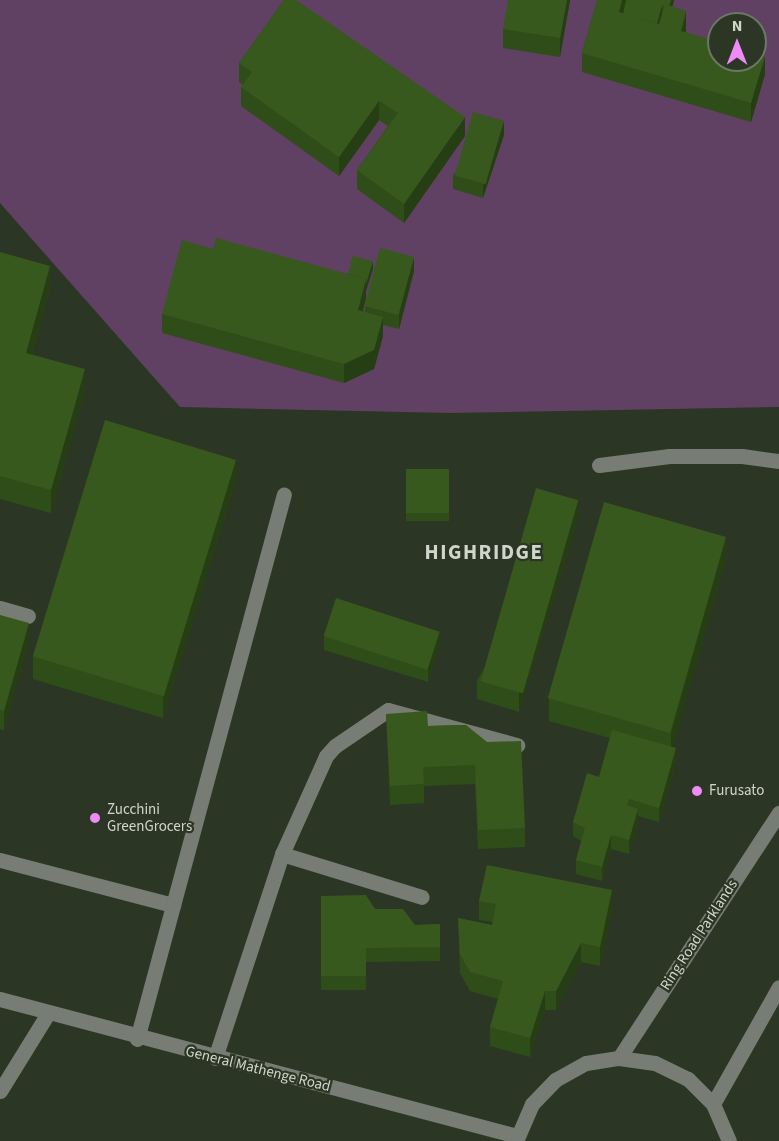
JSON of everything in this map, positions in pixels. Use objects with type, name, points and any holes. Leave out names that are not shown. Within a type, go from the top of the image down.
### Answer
[{"type":"street","points":[[600,465],[669,456],[742,456],[779,461]]},
{"type":"street","points":[[137,1039],[284,494]]},
{"type":"street","points":[[0,608],[28,616]]},
{"type":"street","points":[[215,1058],[282,854],[326,756],[351,733],[388,710],[517,745]]},
{"type":"street","name":"Ring Road Parklands","points":[[620,1058],[779,813]]},
{"type":"street","points":[[282,854],[422,897]]},
{"type":"street","points":[[0,860],[173,905]]},
{"type":"street","points":[[713,1104],[779,987]]},
{"type":"street","name":"General Mathenge Road","points":[[0,999],[137,1039],[516,1138]]},
{"type":"street","points":[[0,1091],[47,1014]]},
{"type":"street","points":[[516,1138],[532,1104],[555,1080],[586,1063],[620,1058],[655,1063],[688,1079],[713,1104],[729,1141]]},
{"type":"shaded area","points":[[0,0],[779,0],[779,407],[449,413],[180,407],[0,203]]},
{"type":"building","points":[[284,0],[296,0],[465,117],[404,204],[357,170],[398,113],[379,101],[339,157],[241,87],[252,72],[239,63]]},
{"type":"building","points":[[508,0],[567,0],[560,38],[503,29]]},
{"type":"building","points":[[597,0],[622,0],[619,12],[659,24],[665,4],[686,11],[681,31],[707,39],[707,72],[760,72],[751,103],[582,53]]},
{"type":"building","points":[[626,0],[671,0],[669,6],[662,5],[657,23],[623,14]]},
{"type":"building","points":[[473,112],[504,121],[486,184],[455,175]]},
{"type":"building","points":[[216,238],[366,279],[358,310],[383,317],[374,350],[344,364],[162,314],[182,240],[213,249]]},
{"type":"building","points":[[380,248],[414,257],[398,315],[364,306]]},
{"type":"building","points":[[0,252],[50,266],[26,353],[85,369],[51,490],[0,476]]},
{"type":"building","points":[[353,256],[373,261],[366,284],[366,279],[348,274]]},
{"type":"building","points":[[105,420],[236,460],[164,696],[33,656]]},
{"type":"building","points":[[406,469],[449,469],[449,513],[406,513]]},
{"type":"building","points":[[536,488],[578,500],[523,693],[481,681]]},
{"type":"building","points":[[604,502],[726,537],[670,733],[548,698]]},
{"type":"building","points":[[336,598],[440,632],[427,670],[324,636]]},
{"type":"building","points":[[0,615],[29,623],[4,711],[0,710]]},
{"type":"building","points":[[427,711],[428,726],[466,725],[487,742],[521,741],[525,828],[478,830],[475,765],[423,767],[424,784],[390,786],[386,714]]},
{"type":"building","points":[[612,730],[676,748],[659,808],[629,799],[627,805],[638,809],[629,840],[611,835],[602,867],[576,860],[585,828],[573,822],[587,773],[599,777]]},
{"type":"building","points":[[487,865],[612,890],[600,947],[581,943],[556,991],[545,991],[530,1038],[490,1027],[503,981],[470,972],[460,954],[458,918],[492,925],[496,904],[479,901]]},
{"type":"building","points":[[366,895],[375,909],[403,909],[415,925],[440,924],[440,947],[366,948],[366,976],[321,976],[321,896]]},
{"type":"place","name":"Furusato","points":[[697,791]]},
{"type":"place","name":"Zucchini GreenGrocers","points":[[95,818]]},
{"type":"district","name":"HIGHRIDGE","points":[[484,552]]}]
